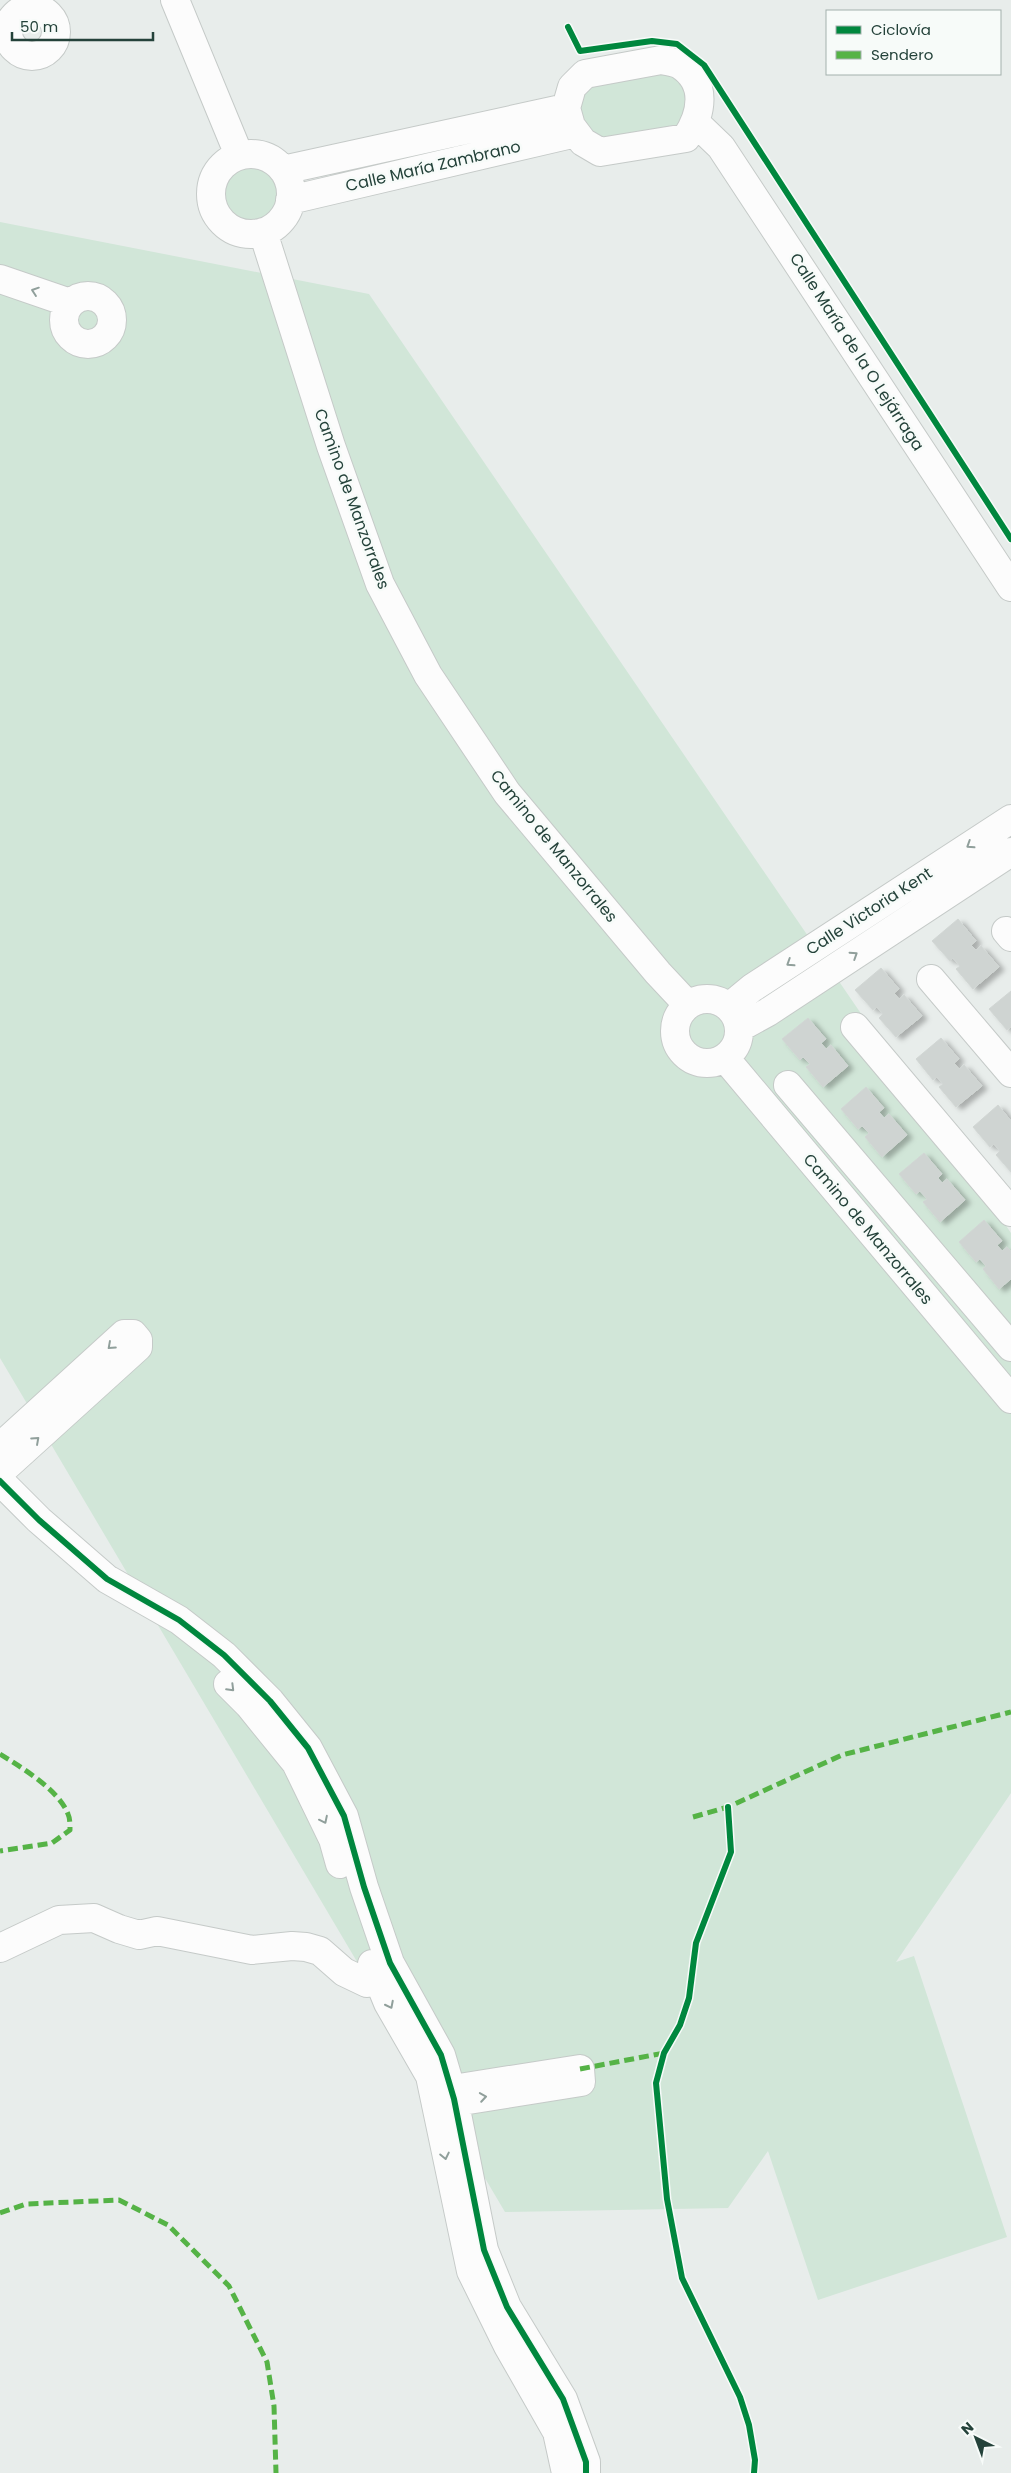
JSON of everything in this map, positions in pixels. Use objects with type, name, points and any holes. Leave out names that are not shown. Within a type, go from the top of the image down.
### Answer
[{"type":"street","points":[[175,0],[239,156]]},
{"type":"street","points":[[598,60],[686,60],[697,84],[700,104],[696,123],[686,138],[600,152],[583,142],[571,121],[572,87],[598,60]]},
{"type":"street","name":"Calle María Zambrano","points":[[283,170],[571,121]]},
{"type":"street","name":"Calle María Zambrano","points":[[290,200],[571,121]]},
{"type":"street","name":"Calle María de la O Lejárraga","points":[[696,123],[722,147],[1011,588]]},
{"type":"street","points":[[252,154],[264,156],[275,162],[283,170],[289,185],[290,200],[281,220],[263,232],[251,234],[238,232],[227,226],[218,217],[212,206],[210,194],[213,181],[219,170],[228,161],[239,156],[252,154]]},
{"type":"street","name":"Camino de Manzorrales","points":[[263,232],[331,446],[380,584],[428,674],[507,793],[658,973],[688,1005]]},
{"type":"street","points":[[0,279],[67,312],[0,299]]},
{"type":"street","name":"Calle Victoria Kent","points":[[734,1017],[752,988],[1011,819]]},
{"type":"street","name":"Calle Victoria Kent","points":[[734,1017],[768,1012],[1011,852]]},
{"type":"street","points":[[931,979],[1011,1073]]},
{"type":"street","points":[[709,998],[720,1001],[734,1017],[736,1045],[725,1058],[715,1063],[704,1064],[693,1061],[680,1050],[674,1034],[675,1023],[680,1013],[688,1005],[698,1000],[709,998]]},
{"type":"street","points":[[854,1027],[1011,1212]]},
{"type":"street","name":"Camino de Manzorrales","points":[[725,1058],[1011,1399]]},
{"type":"street","points":[[788,1085],[1001,1318],[1011,1347]]},
{"type":"street","points":[[0,1447],[124,1334],[133,1334],[138,1340],[138,1347],[0,1472]]},
{"type":"street","points":[[0,1481],[39,1520],[108,1579],[180,1620],[224,1655],[270,1700],[308,1748],[344,1816],[386,1975],[388,2004],[444,2097],[484,2250],[507,2307],[563,2399],[586,2462],[586,2473]]},
{"type":"street","points":[[0,1508],[76,1573],[199,1655],[249,1705],[296,1763],[333,1839],[360,1934],[386,1975]]},
{"type":"street","points":[[0,1948],[59,1920],[94,1918],[118,1929],[139,1935],[157,1931],[252,1950],[292,1946],[306,1947],[320,1951],[344,1972],[367,1983],[386,1975]]},
{"type":"street","points":[[444,2097],[471,2271],[508,2346],[557,2432],[566,2473]]},
{"type":"green space","points":[[665,69],[677,75],[692,106],[679,126],[605,141],[591,135],[573,110],[580,91],[594,81]]},
{"type":"green space","points":[[251,162],[263,164],[274,171],[281,182],[283,194],[281,206],[274,217],[263,224],[251,226],[239,224],[228,217],[221,206],[219,194],[221,182],[228,171],[239,164]]},
{"type":"green space","points":[[0,222],[369,294],[1011,1233],[1011,1793],[896,1962],[914,1956],[1007,2237],[818,2300],[768,2151],[728,2208],[505,2212],[0,1358]]},
{"type":"building","points":[[958,919],[976,941],[971,945],[976,950],[981,946],[999,967],[973,989],[956,969],[960,966],[953,958],[950,961],[932,941]]},
{"type":"building","points":[[881,968],[899,989],[894,993],[899,999],[904,995],[922,1016],[896,1037],[879,1018],[883,1014],[877,1007],[873,1010],[855,990]]},
{"type":"building","points":[[1011,991],[1011,1027],[1007,1030],[989,1009]]},
{"type":"building","points":[[808,1018],[826,1039],[821,1043],[826,1049],[831,1045],[848,1066],[823,1087],[806,1067],[810,1064],[803,1057],[800,1060],[782,1039]]},
{"type":"building","points":[[941,1038],[959,1059],[954,1063],[959,1069],[964,1065],[982,1086],[956,1107],[939,1087],[943,1084],[937,1077],[933,1080],[916,1059]]},
{"type":"building","points":[[866,1087],[884,1108],[879,1112],[884,1118],[889,1114],[907,1135],[882,1157],[865,1137],[869,1133],[862,1126],[858,1129],[841,1109]]},
{"type":"building","points":[[998,1105],[1011,1121],[1011,1172],[996,1155],[1000,1151],[994,1144],[990,1147],[973,1127]]},
{"type":"building","points":[[924,1153],[942,1174],[938,1178],[942,1183],[947,1179],[965,1200],[940,1222],[923,1202],[927,1199],[920,1191],[916,1194],[899,1174]]},
{"type":"building","points":[[984,1220],[1002,1241],[997,1245],[1002,1251],[1007,1247],[1011,1251],[1011,1279],[999,1289],[983,1269],[986,1266],[980,1259],[976,1262],[959,1242]]},
{"type":"marked path","points":[[693,1817],[728,1807],[842,1755],[1011,1712]]},
{"type":"marked path","points":[[0,1754],[39,1780],[57,1796],[69,1816],[70,1822],[70,1830],[52,1843],[0,1851]]},
{"type":"marked path","points":[[580,2069],[664,2053]]},
{"type":"marked path","points":[[0,2213],[26,2204],[119,2200],[168,2225],[229,2286],[267,2362],[274,2406],[276,2473]]},
{"type":"cycle path","points":[[568,27],[580,51],[652,41],[677,44],[704,65],[1011,539]]},
{"type":"cycle path","points":[[0,1481],[39,1520],[107,1579],[179,1620],[224,1655],[270,1701],[308,1748],[344,1816],[364,1887],[390,1963],[441,2055],[454,2099],[484,2250],[507,2307],[563,2399],[586,2462],[586,2473]]},
{"type":"cycle path","points":[[728,1807],[731,1852],[696,1943],[689,1998],[680,2025],[664,2053],[656,2083],[667,2199],[682,2278],[740,2397],[749,2425],[755,2460],[754,2473]]}]
